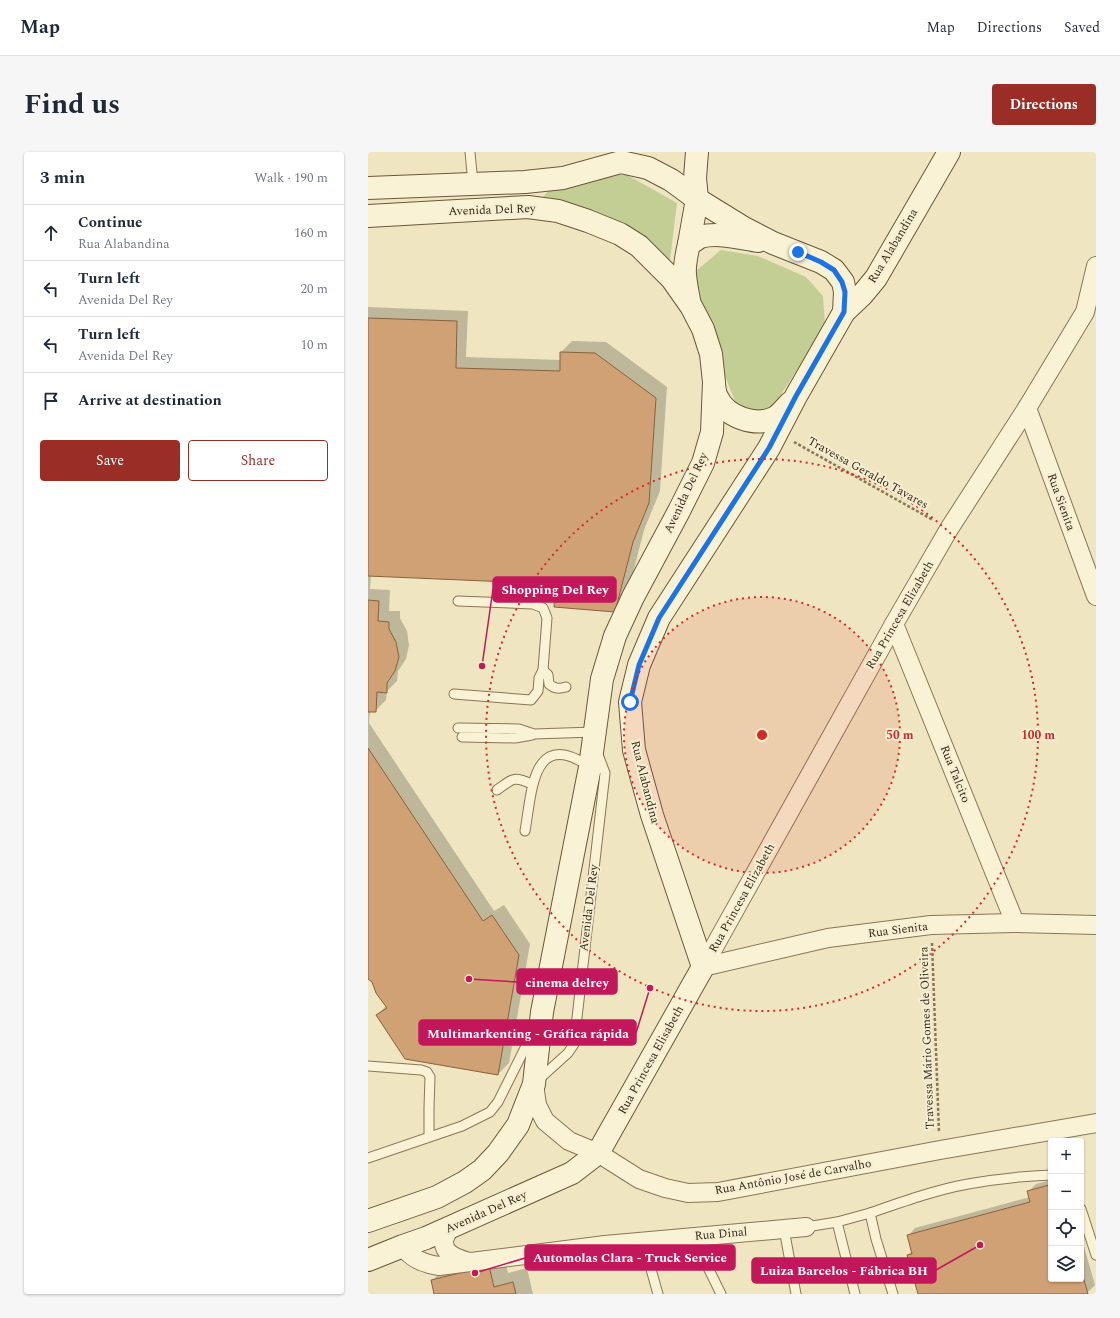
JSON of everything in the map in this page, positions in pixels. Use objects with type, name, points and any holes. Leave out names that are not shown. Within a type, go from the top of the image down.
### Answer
[{"type":"street","points":[[368,188],[525,182],[563,178],[622,162],[641,152]]},
{"type":"street","points":[[691,306],[684,272],[697,199],[695,178],[697,152]]},
{"type":"street","name":"Rua Alabandina","points":[[704,967],[652,815],[634,750],[630,702],[639,665],[659,618],[769,448],[796,396],[844,312],[862,295],[876,278],[949,152]]},
{"type":"street","points":[[622,162],[648,168],[671,180],[697,199],[744,228],[773,243],[821,262],[834,270],[842,282],[845,292],[844,312]]},
{"type":"street","name":"Avenida Del Rey","points":[[368,216],[528,207],[558,211],[588,221],[613,232],[639,246],[672,279],[691,306],[703,329],[711,354],[714,382],[712,432],[703,463],[633,596],[615,636],[602,679],[590,766],[542,1012],[534,1084],[518,1126],[498,1153],[482,1170],[464,1182],[436,1197],[368,1221]]},
{"type":"street","points":[[690,244],[699,238],[713,236],[734,237],[773,243]]},
{"type":"street","name":"Rua Princesa Elizabeth","points":[[704,967],[894,624],[949,530],[1090,306],[1096,266]]},
{"type":"street","points":[[714,382],[717,397],[725,408],[745,420],[766,422],[776,417],[796,396]]},
{"type":"street","name":"Rua Sienita","points":[[1027,408],[1096,596]]},
{"type":"street","name":"Rua Talcito","points":[[894,624],[1015,923]]},
{"type":"street","name":"Rua Sienita","points":[[704,967],[828,938],[931,925],[1015,923],[1096,926]]},
{"type":"street","name":"Rua Princesa Elisabeth","points":[[598,1153],[704,967]]},
{"type":"street","name":"Rua Antônio José de Carvalho","points":[[534,1084],[537,1105],[545,1121],[569,1141],[598,1153],[638,1179],[688,1193],[718,1192],[940,1150],[1096,1123]]},
{"type":"street","name":"Avenida Del Rey","points":[[368,1260],[426,1238],[572,1172],[598,1153]]},
{"type":"street","points":[[388,1214],[403,1246]]},
{"type":"street","name":"Rua Dinal","points":[[403,1246],[406,1252],[426,1264],[438,1266],[643,1241],[806,1227]]},
{"type":"street","points":[[449,1228],[444,1240],[446,1249],[453,1256],[469,1262]]},
{"type":"lane","points":[[470,152],[473,184]]},
{"type":"lane","points":[[454,694],[531,700],[538,691],[543,670],[547,618],[543,608],[533,604],[458,601]]},
{"type":"lane","points":[[543,670],[548,674],[549,684],[554,688],[561,689],[566,687]]},
{"type":"lane","points":[[458,728],[519,729],[534,734]]},
{"type":"lane","points":[[462,737],[515,738],[534,734],[594,737]]},
{"type":"lane","name":"Avenida Del Rey","points":[[534,1084],[568,1053],[574,1044],[605,773],[594,737]]},
{"type":"lane","points":[[525,831],[532,784],[539,767],[548,757],[558,754],[567,755],[579,759],[590,766]]},
{"type":"lane","points":[[497,790],[510,781],[520,779],[532,784]]},
{"type":"lane","points":[[368,1158],[462,1126],[490,1112],[498,1102],[542,1012]]},
{"type":"lane","points":[[368,1066],[421,1070],[427,1072],[430,1078],[429,1136]]},
{"type":"lane","points":[[806,1227],[837,1222],[967,1184],[1025,1176],[1048,1175]]},
{"type":"lane","points":[[1081,1210],[1096,1255]]},
{"type":"lane","points":[[870,1213],[876,1239],[893,1294]]},
{"type":"lane","points":[[837,1222],[856,1294]]},
{"type":"lane","points":[[784,1229],[796,1294]]},
{"type":"lane","points":[[693,1237],[721,1294]]},
{"type":"lane","points":[[643,1241],[658,1294]]},
{"type":"lane","points":[[712,1274],[713,1294]]},
{"type":"path","name":"Travessa Geraldo Tavares","points":[[778,433],[949,530]]},
{"type":"path","name":"Travessa Mário Gomes de Oliveira","points":[[931,925],[940,1150]]},
{"type":"green space","points":[[605,175],[627,175],[677,203],[669,268],[539,202],[548,191]]},
{"type":"green space","points":[[721,250],[758,256],[806,277],[823,296],[825,327],[771,410],[753,412],[735,401],[691,291],[697,270]]},
{"type":"building","points":[[368,318],[457,321],[456,368],[560,371],[560,352],[595,353],[656,398],[649,503],[633,542],[615,612],[554,607],[555,584],[368,576]]},
{"type":"building","points":[[368,600],[379,601],[378,621],[389,622],[389,629],[396,642],[399,657],[395,671],[387,683],[387,693],[377,692],[376,712],[368,712]]},
{"type":"building","points":[[368,748],[483,921],[492,915],[519,955],[498,1075],[405,1059],[376,1015],[387,1008],[376,993],[372,982],[368,979]]},
{"type":"building","points":[[1048,1185],[1048,1282],[1084,1282],[1084,1280],[1088,1294],[918,1294],[907,1255],[912,1254],[907,1235],[1030,1202],[1027,1191]]},
{"type":"building","points":[[489,1266],[494,1287],[513,1282],[516,1294],[434,1294],[431,1280]]},
{"type":"place","name":"Shopping Del Rey","points":[[482,666]]},
{"type":"place","name":"cinema delrey","points":[[469,979]]},
{"type":"place","name":"Multimarkenting - Gráfica rápida","points":[[650,988]]},
{"type":"place","name":"Luiza Barcelos - Fábrica BH","points":[[980,1245]]},
{"type":"place","name":"Automolas Clara - Truck Service","points":[[475,1273]]},
{"type":"route","points":[[630,702],[639,665],[659,618],[769,448],[796,396],[844,312],[845,292],[842,282],[834,270],[821,262],[798,252]]}]
